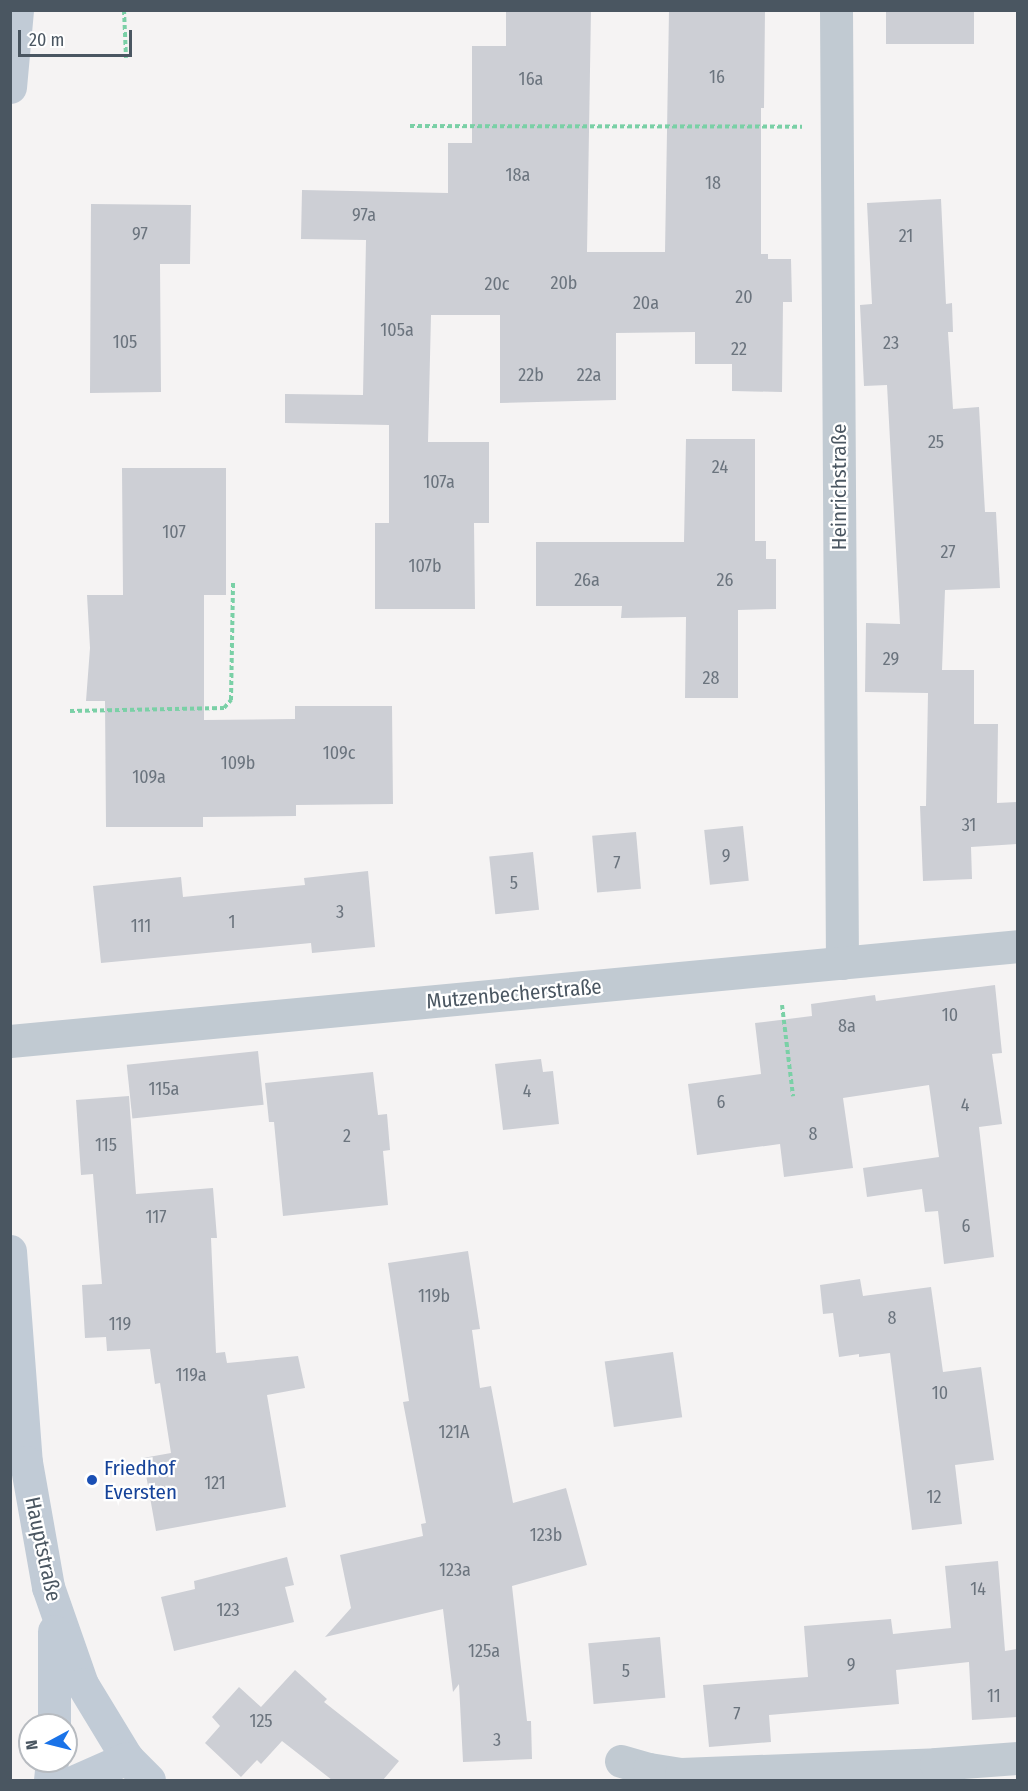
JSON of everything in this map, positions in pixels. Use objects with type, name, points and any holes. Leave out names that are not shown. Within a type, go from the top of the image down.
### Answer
[{"type":"main road","points":[[10,87],[17,10]]},
{"type":"main road","name":"Hauptstraße","points":[[10,1251],[30,1496],[54,1608],[82,1684],[132,1773]]},
{"type":"main road","points":[[54,1608],[54,1713]]},
{"type":"main road","points":[[77,1780],[132,1773]]},
{"type":"street","name":"Heinrichstraße","points":[[836,10],[843,963]]},
{"type":"street","name":"Mutzenbecherstraße","points":[[10,1041],[1017,946]]},
{"type":"street","points":[[621,1761],[649,1769],[681,1774],[936,1764],[1017,1758]]},
{"type":"path","points":[[124,10],[126,58]]},
{"type":"path","points":[[410,126],[837,127]]},
{"type":"path","points":[[70,711],[224,708],[231,700],[233,583]]},
{"type":"path","points":[[777,969],[793,1096]]},
{"type":"building","points":[[506,10],[591,10],[587,252],[665,252],[669,10],[765,10],[764,108],[761,108],[761,254],[768,254],[768,259],[791,259],[792,302],[783,302],[782,392],[732,391],[732,364],[695,364],[695,332],[616,333],[616,400],[500,403],[500,315],[431,315],[428,442],[489,442],[489,523],[474,523],[475,609],[375,609],[375,523],[389,523],[389,425],[285,423],[285,394],[363,395],[366,240],[301,239],[302,190],[448,193],[448,143],[472,143],[472,46],[506,46]]},
{"type":"building","points":[[886,10],[974,10],[974,44],[886,44]]},
{"type":"building","points":[[941,199],[946,304],[952,303],[953,332],[948,332],[953,409],[979,407],[985,512],[996,512],[1000,588],[945,590],[942,670],[974,670],[974,724],[998,724],[997,803],[1017,802],[1017,844],[971,847],[972,879],[923,881],[920,806],[926,806],[928,693],[865,692],[866,623],[900,624],[887,385],[864,386],[860,305],[872,304],[867,203]]},
{"type":"building","points":[[91,204],[191,205],[190,264],[160,264],[161,392],[90,393]]},
{"type":"building","points":[[686,439],[755,439],[755,541],[766,541],[766,559],[776,559],[776,609],[738,610],[738,698],[685,698],[686,617],[621,618],[622,606],[536,606],[536,542],[684,542]]},
{"type":"building","points":[[122,468],[226,468],[226,595],[204,595],[204,720],[295,719],[295,706],[392,706],[393,804],[296,805],[296,816],[203,817],[203,827],[106,827],[105,701],[86,701],[90,648],[87,595],[123,595]]},
{"type":"building","points":[[743,826],[749,881],[710,885],[704,830]]},
{"type":"building","points":[[636,832],[641,889],[597,893],[592,836]]},
{"type":"building","points":[[533,852],[539,910],[495,914],[489,857]]},
{"type":"building","points":[[368,871],[375,947],[312,953],[311,943],[101,963],[93,886],[181,877],[183,897],[305,885],[304,878]]},
{"type":"building","points":[[995,985],[1002,1053],[992,1054],[1002,1124],[979,1127],[994,1257],[944,1264],[938,1211],[925,1212],[922,1189],[867,1197],[863,1168],[939,1157],[929,1085],[843,1098],[853,1168],[784,1177],[780,1144],[697,1155],[688,1084],[761,1074],[755,1023],[812,1016],[811,1004],[875,995],[876,1001]]},
{"type":"building","points":[[258,1051],[264,1105],[132,1119],[127,1065]]},
{"type":"building","points":[[541,1059],[543,1072],[553,1071],[559,1124],[503,1130],[495,1064]]},
{"type":"building","points":[[373,1072],[378,1115],[387,1114],[390,1150],[383,1151],[388,1205],[283,1216],[274,1122],[269,1122],[265,1083]]},
{"type":"building","points":[[129,1096],[136,1194],[213,1188],[217,1238],[211,1238],[216,1353],[225,1352],[227,1363],[298,1356],[305,1388],[267,1395],[286,1507],[156,1531],[143,1458],[171,1453],[160,1383],[155,1384],[150,1349],[107,1351],[106,1337],[85,1338],[82,1285],[102,1284],[93,1174],[81,1175],[76,1100]]},
{"type":"building","points":[[468,1251],[480,1329],[472,1330],[480,1388],[491,1386],[513,1503],[566,1488],[587,1565],[512,1586],[527,1721],[531,1721],[532,1759],[463,1762],[459,1684],[453,1692],[443,1609],[325,1637],[351,1608],[340,1555],[423,1536],[421,1524],[426,1523],[403,1402],[409,1401],[388,1263]]},
{"type":"building","points":[[860,1279],[863,1296],[931,1287],[943,1372],[981,1367],[994,1460],[955,1465],[962,1524],[912,1530],[890,1353],[839,1357],[833,1313],[823,1314],[820,1285]]},
{"type":"building","points":[[673,1352],[682,1417],[614,1427],[605,1362]]},
{"type":"building","points":[[287,1557],[294,1585],[285,1587],[294,1622],[174,1651],[161,1597],[195,1589],[194,1581]]},
{"type":"building","points":[[998,1561],[1005,1651],[1017,1649],[1017,1717],[972,1720],[969,1662],[896,1670],[899,1704],[769,1715],[771,1742],[709,1747],[703,1685],[808,1677],[804,1626],[891,1619],[893,1634],[951,1628],[945,1566]]},
{"type":"building","points":[[660,1637],[665,1698],[594,1704],[588,1643]]},
{"type":"building","points":[[295,1670],[327,1699],[324,1702],[399,1761],[383,1780],[332,1780],[282,1741],[261,1764],[257,1760],[241,1777],[205,1743],[220,1726],[212,1717],[239,1687],[261,1707]]},
{"type":"place","name":"Friedhof Eversten","points":[[92,1480]]}]
